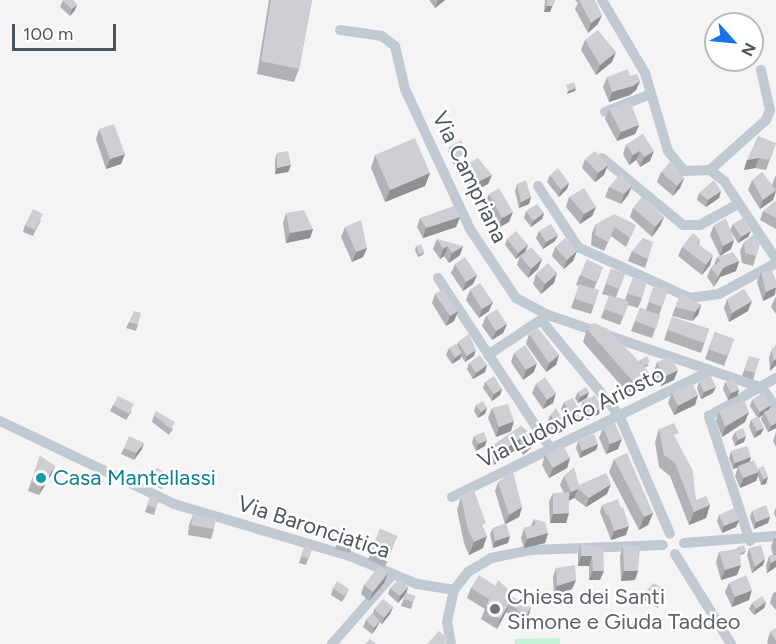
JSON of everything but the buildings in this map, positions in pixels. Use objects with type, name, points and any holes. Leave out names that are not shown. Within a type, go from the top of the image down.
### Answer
[{"type":"street","points":[[602,0],[651,94],[675,162],[690,172],[710,170],[769,116],[761,72]]},
{"type":"street","name":"Via Campriana","points":[[340,30],[392,42],[405,89],[478,243],[516,298],[544,317],[762,388]]},
{"type":"street","points":[[604,112],[651,94]]},
{"type":"street","points":[[602,158],[683,225],[700,225],[738,204]]},
{"type":"street","points":[[538,186],[578,247],[690,298],[719,294],[776,261],[738,204],[710,170]]},
{"type":"street","points":[[438,278],[550,448]]},
{"type":"street","points":[[488,355],[544,317],[619,415],[670,534]]},
{"type":"street","name":"Via Ludovico Ariosto","points":[[452,497],[708,372]]},
{"type":"street","points":[[750,541],[709,416],[776,378]]},
{"type":"street","points":[[762,388],[776,407]]},
{"type":"street","name":"Via Baronciatica","points":[[0,421],[174,504],[454,590]]},
{"type":"street","points":[[670,534],[680,535],[684,543]]},
{"type":"street","points":[[663,545],[670,534]]},
{"type":"street","points":[[675,554],[684,543],[750,541],[776,536]]},
{"type":"street","points":[[449,642],[454,590],[477,565],[508,553],[663,545],[675,554],[732,644]]},
{"type":"street","points":[[332,644],[393,573]]},
{"type":"green space","points":[[560,638],[560,644],[515,644],[514,639]]},
{"type":"place","name":"Casa Mantellassi","points":[[41,478]]},
{"type":"place","name":"Chiesa dei Santi Simone e Giuda Taddeo","points":[[495,609]]}]
